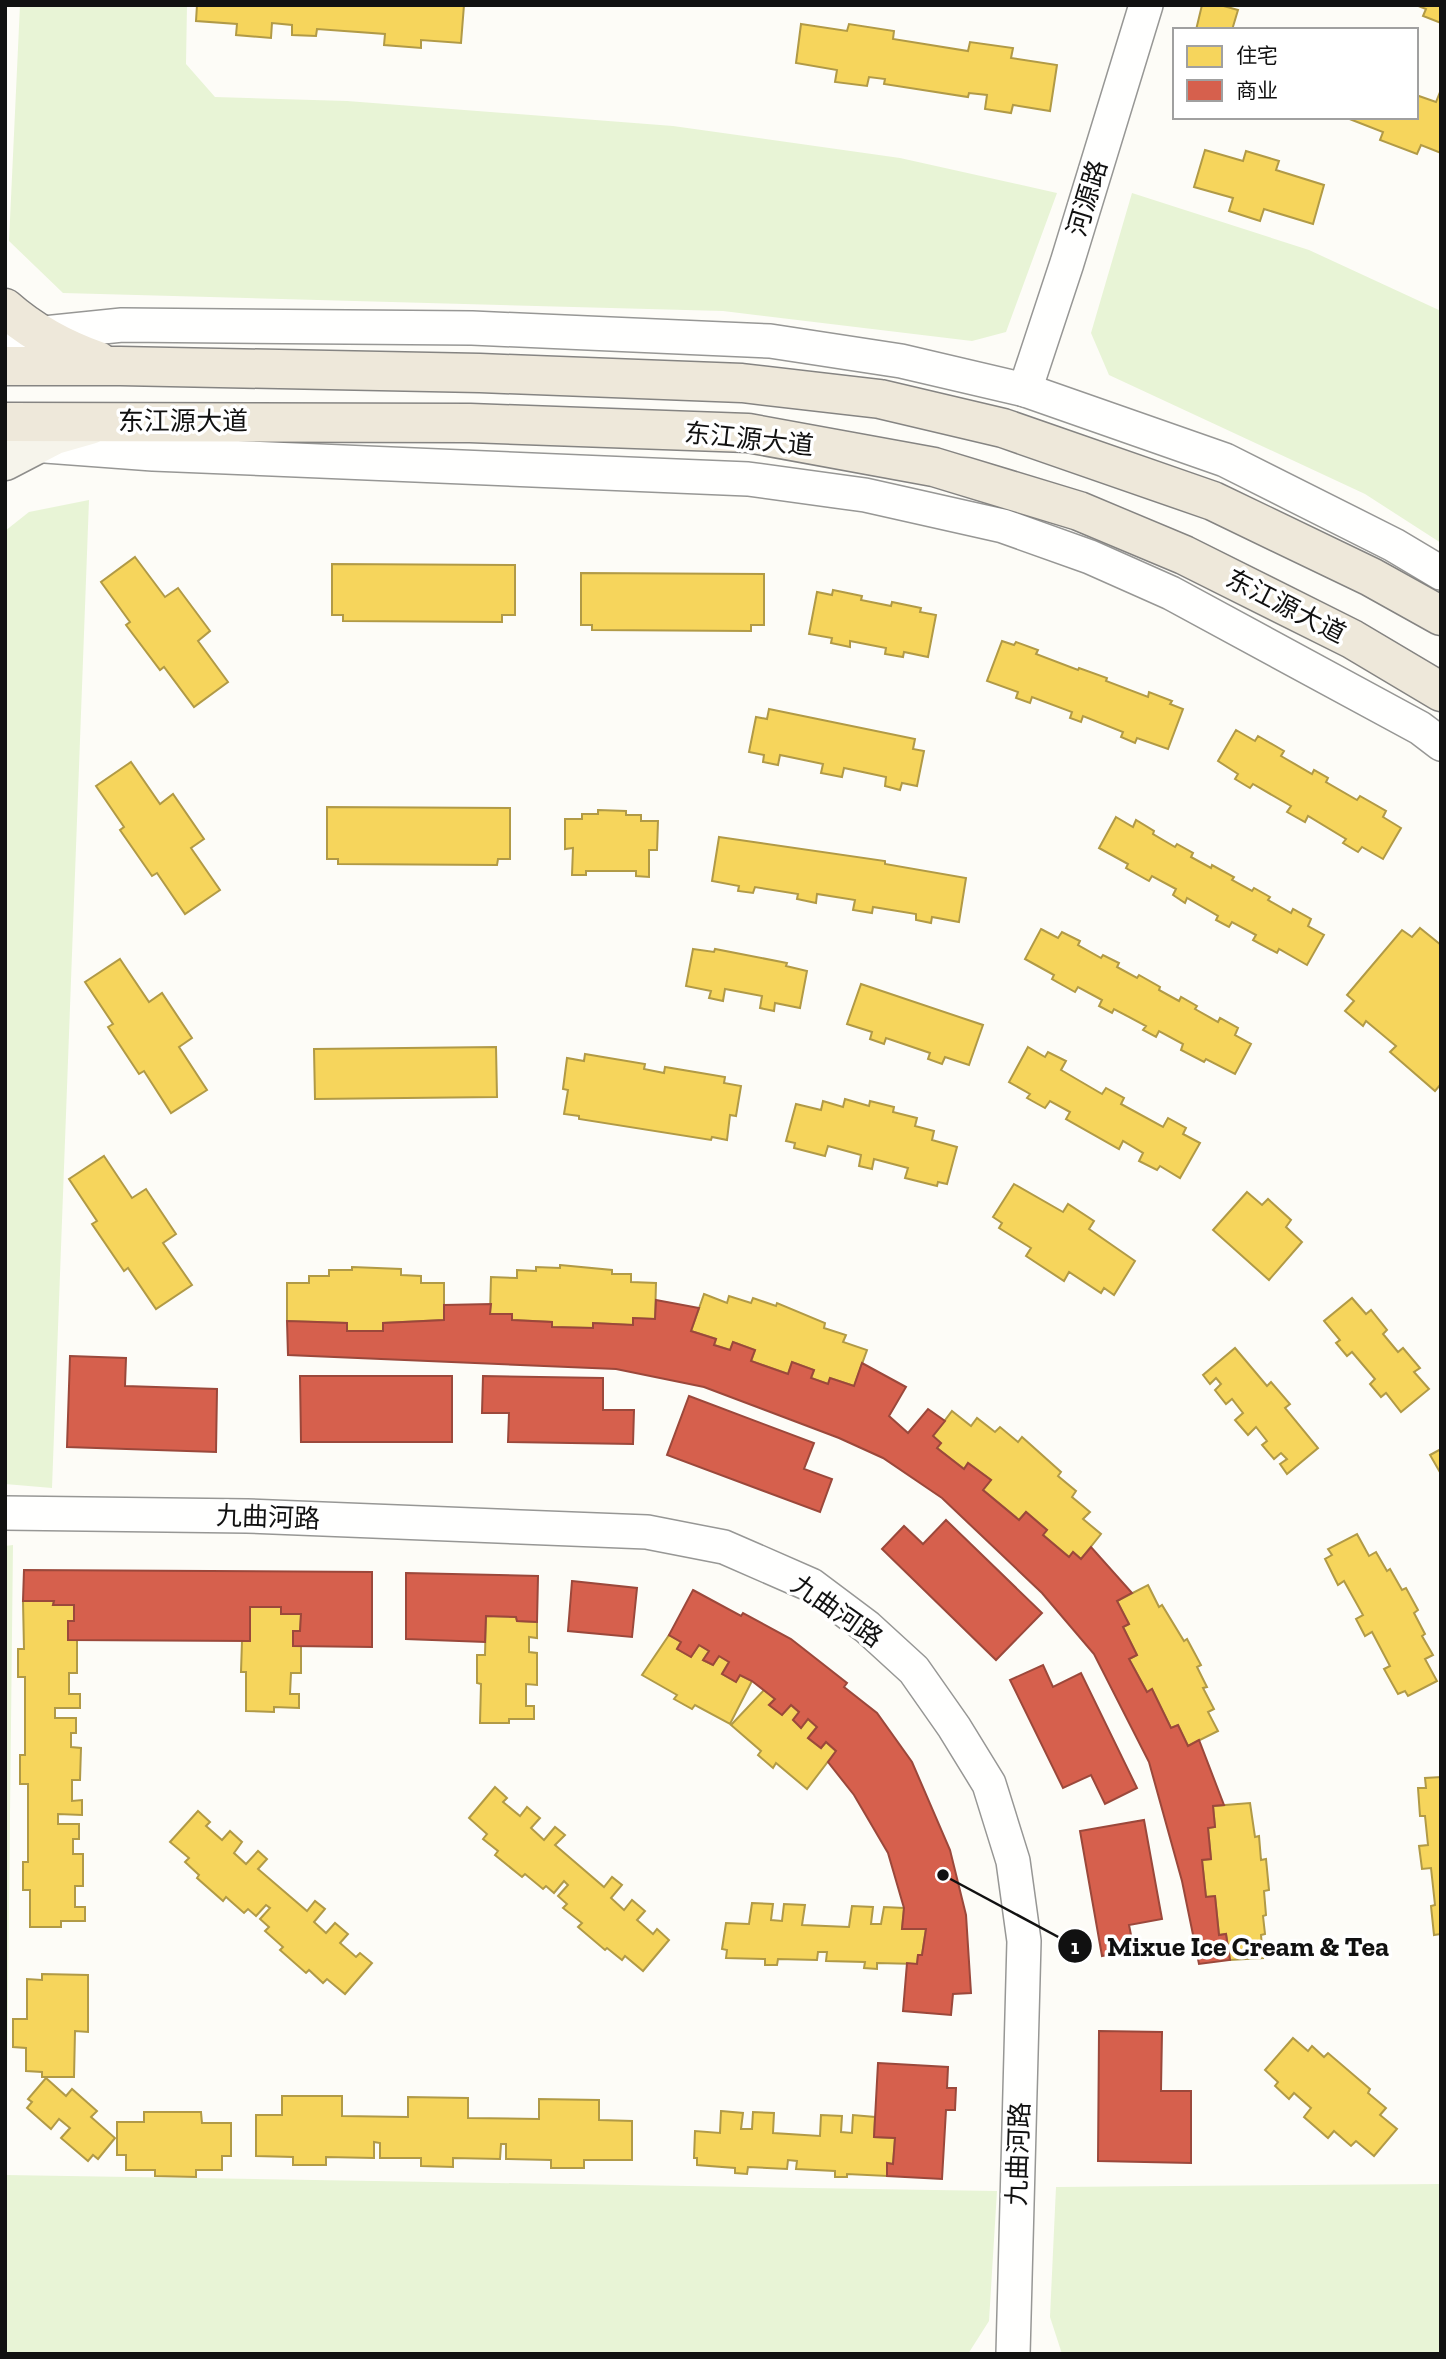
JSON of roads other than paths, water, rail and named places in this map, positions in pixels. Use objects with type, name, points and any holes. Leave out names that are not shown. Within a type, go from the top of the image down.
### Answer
[{"type":"main road","points":[[5,308],[23,336],[120,366]]},
{"type":"main road","name":"东江源大道","points":[[5,366],[480,373],[742,383],[880,399],[1003,428],[1213,501],[1371,577],[1441,616]]},
{"type":"main road","name":"东江源大道","points":[[12,443],[112,421],[470,423],[748,433],[934,467],[1079,511],[1184,555],[1352,639],[1441,692]]},
{"type":"street","name":"河源路","points":[[1025,390],[1146,5]]},
{"type":"street","points":[[23,336],[122,325],[472,328],[770,341],[901,361],[1025,390],[1225,460],[1394,545],[1441,573]]},
{"type":"street","points":[[12,443],[167,454],[748,479],[865,495],[1003,526],[1090,557],[1171,593],[1420,728],[1441,744]]},
{"type":"street","name":"九曲河路","points":[[5,1513],[247,1516],[647,1532],[724,1547],[811,1585],[867,1627],[914,1670],[954,1727],[989,1784],[1013,1861],[1024,1941],[1013,2354]]},
{"type":"place","name":"Mixue Ice Cream & Tea","points":[[943,1875]]}]
